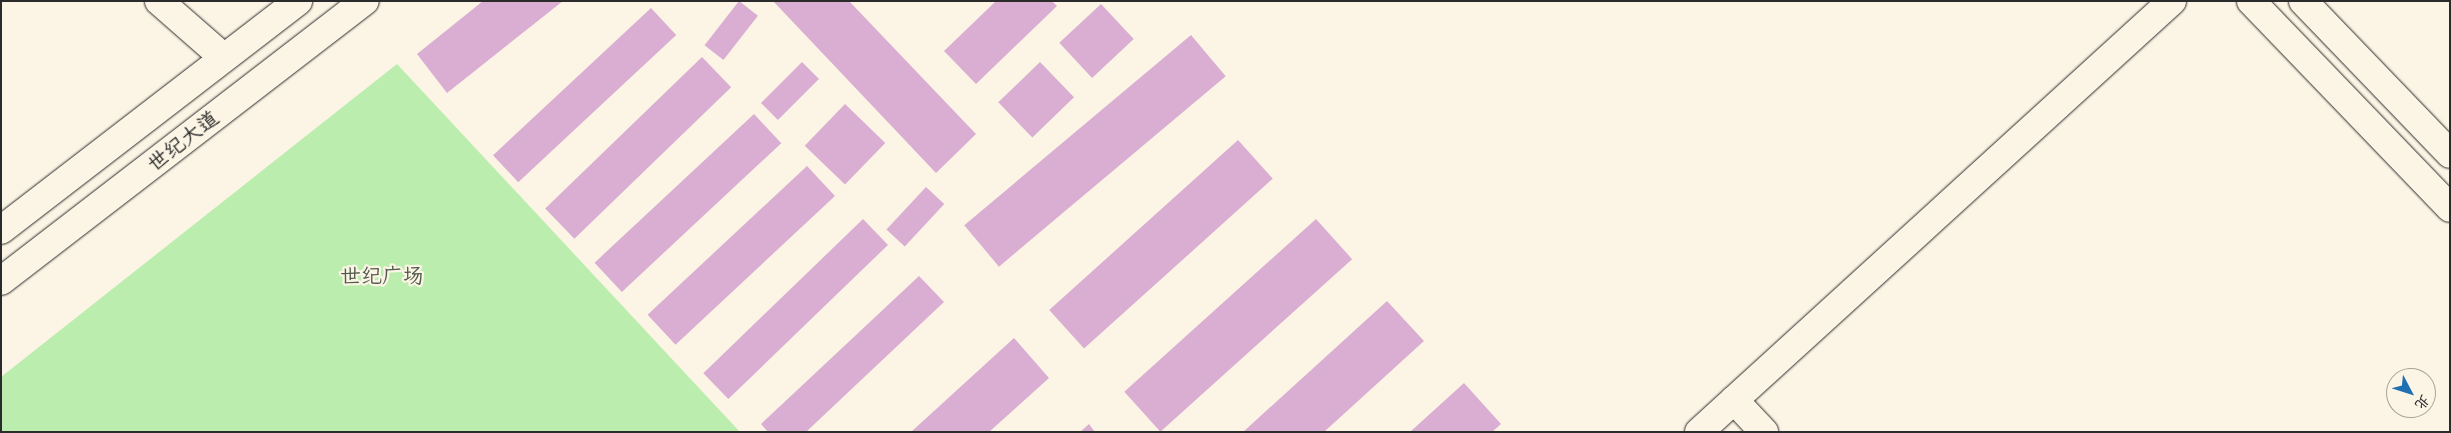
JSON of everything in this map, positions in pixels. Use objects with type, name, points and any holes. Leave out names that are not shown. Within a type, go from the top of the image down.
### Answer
[{"type":"street","points":[[159,1],[224,58]]},
{"type":"street","name":"世纪大道","points":[[1,230],[298,1]]},
{"type":"street","name":"世纪大道","points":[[1,281],[365,1]]},
{"type":"street","points":[[1699,432],[2172,1]]},
{"type":"street","points":[[2251,1],[2450,208]]},
{"type":"street","points":[[2303,1],[2450,154]]},
{"type":"street","points":[[1734,400],[1764,432]]},
{"type":"green space","name":"世纪广场","points":[[397,64],[740,432],[1,432],[1,377]]},
{"type":"building","points":[[483,1],[563,1],[447,93],[417,54]]},
{"type":"building","points":[[739,1],[758,16],[723,60],[705,45]]},
{"type":"building","points":[[773,1],[849,1],[976,134],[936,173]]},
{"type":"building","points":[[996,1],[1052,1],[1057,6],[976,84],[944,51]]},
{"type":"building","points":[[1101,4],[1134,39],[1092,78],[1059,43]]},
{"type":"building","points":[[651,8],[676,35],[518,182],[493,155]]},
{"type":"building","points":[[1191,35],[1226,76],[999,267],[964,225]]},
{"type":"building","points":[[702,57],[731,87],[574,239],[545,208]]},
{"type":"building","points":[[802,62],[819,79],[778,120],[761,103]]},
{"type":"building","points":[[1040,62],[1074,97],[1032,138],[998,102]]},
{"type":"building","points":[[845,104],[885,143],[845,185],[805,146]]},
{"type":"building","points":[[754,114],[781,143],[622,292],[595,263]]},
{"type":"building","points":[[1238,140],[1273,179],[1084,349],[1049,310]]},
{"type":"building","points":[[807,166],[835,196],[676,345],[648,315]]},
{"type":"building","points":[[926,187],[944,204],[905,246],[886,229]]},
{"type":"building","points":[[863,219],[888,245],[728,399],[703,373]]},
{"type":"building","points":[[1316,219],[1352,259],[1160,432],[1124,392]]},
{"type":"building","points":[[919,276],[944,302],[806,432],[768,432],[761,424]]},
{"type":"building","points":[[1387,301],[1424,341],[1324,432],[1243,432]]},
{"type":"building","points":[[1014,338],[1049,378],[989,432],[911,432]]},
{"type":"building","points":[[1464,383],[1501,424],[1492,432],[1410,432]]},
{"type":"building","points":[[1089,424],[1095,432],[1080,432]]}]
